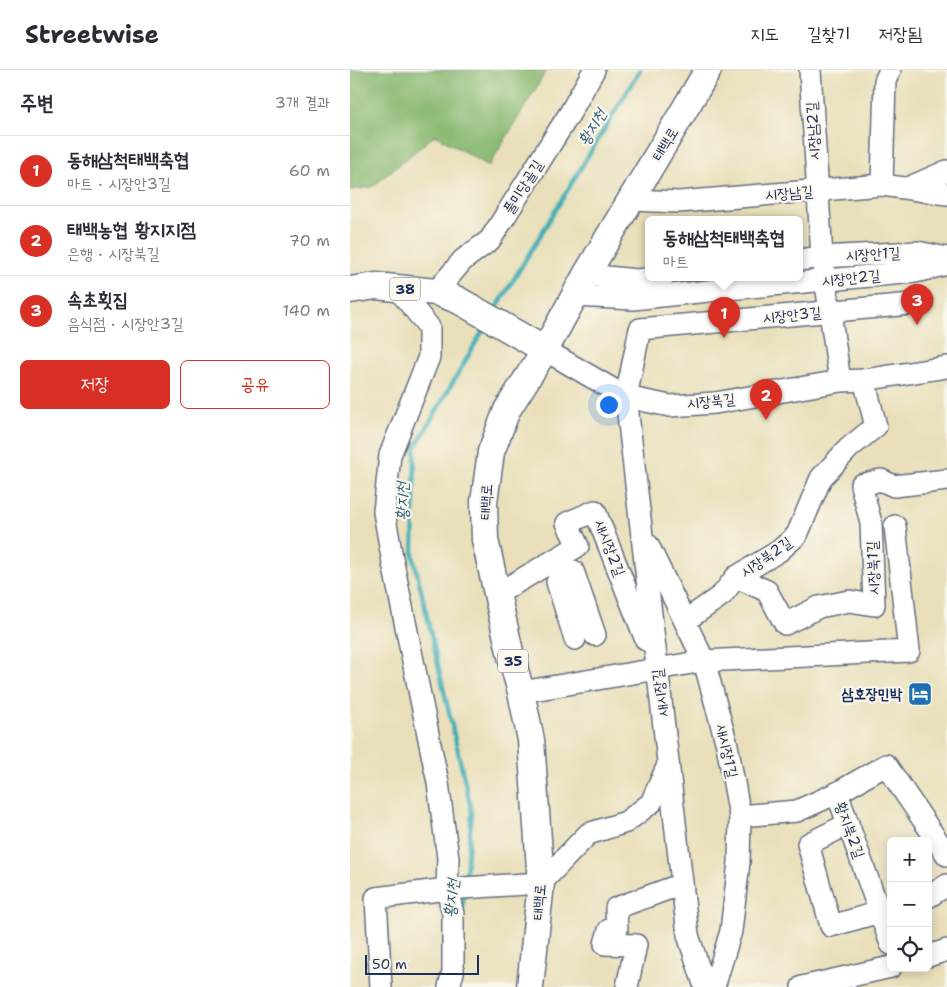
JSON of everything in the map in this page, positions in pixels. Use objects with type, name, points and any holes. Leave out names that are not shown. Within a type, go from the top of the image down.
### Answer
[{"type":"main road","name":"태백로","points":[[530,987],[532,884],[531,740],[485,540],[484,502],[491,452],[507,410],[545,350],[708,70]]},
{"type":"main road","name":"38","points":[[350,290],[376,286],[447,296],[545,350]]},
{"type":"street","name":"풀미당골길","points":[[447,296],[463,260],[490,240],[570,113],[594,70]]},
{"type":"street","name":"시장남2길","points":[[810,70],[822,257],[840,381]]},
{"type":"street","points":[[882,185],[885,81],[890,70]]},
{"type":"street","points":[[907,188],[947,171]]},
{"type":"street","name":"시장남길","points":[[631,200],[679,202],[882,185],[947,194]]},
{"type":"street","name":"시장안1길","points":[[803,259],[917,252],[947,258]]},
{"type":"street","name":"시장안2길","points":[[581,286],[633,299],[916,272],[947,264]]},
{"type":"street","points":[[581,286],[645,279]]},
{"type":"street","points":[[397,288],[429,327],[429,357],[390,455],[384,512],[438,783],[448,858],[447,889],[453,914],[453,972],[449,987]]},
{"type":"street","name":"시장안3길","points":[[626,397],[640,329],[922,303]]},
{"type":"street","name":"시장북길","points":[[545,350],[626,397],[670,406],[714,403],[840,381],[864,380],[947,367]]},
{"type":"street","name":"시장북2길","points":[[685,621],[722,595],[736,577],[779,551],[797,535],[821,478],[849,448],[876,426],[864,380]]},
{"type":"street","name":"새시장길","points":[[626,397],[688,936],[705,987]]},
{"type":"street","name":"시장북1길","points":[[736,577],[767,591],[785,624],[819,606],[849,601],[874,605],[871,523],[861,485],[882,480],[894,486],[947,480]]},
{"type":"street","name":"새시장2길","points":[[497,594],[561,566],[578,546],[567,524],[595,511],[657,668]]},
{"type":"street","points":[[521,692],[704,661],[909,651],[895,526]]},
{"type":"street","name":"새시장1길","points":[[641,529],[704,661],[727,745],[740,816],[739,862],[731,931],[714,987]]},
{"type":"street","points":[[561,566],[573,571],[585,637]]},
{"type":"street","points":[[381,987],[376,898],[447,889],[532,884],[588,834],[626,822],[651,804],[668,765]]},
{"type":"street","points":[[837,793],[886,765],[947,855]]},
{"type":"street","name":"황지북2길","points":[[740,816],[797,811],[837,793],[887,927]]},
{"type":"street","points":[[848,824],[808,844],[831,926],[887,927]]},
{"type":"street","points":[[628,987],[636,945],[605,944],[608,930],[616,930],[616,908],[682,884]]},
{"type":"street","points":[[932,895],[947,884]]},
{"type":"street","points":[[932,955],[947,950]]},
{"type":"street","points":[[810,986],[887,968]]},
{"type":"green space","points":[[350,70],[547,70],[489,166],[435,135],[372,187],[350,190]]},
{"type":"waterway","name":"황지천","points":[[494,312],[640,70]]},
{"type":"waterway","name":"황지천","points":[[465,881],[472,813],[413,555],[415,448],[486,325]]},
{"type":"waterway","name":"황지천","points":[[462,914],[464,894]]},
{"type":"place","name":"속초횟집","points":[[917,325]]},
{"type":"place","name":"동해삼척태백축협","points":[[724,338]]},
{"type":"place","name":"태백농협 황지지점","points":[[766,420]]},
{"type":"place","name":"삼호장민박","points":[[920,694]]}]
